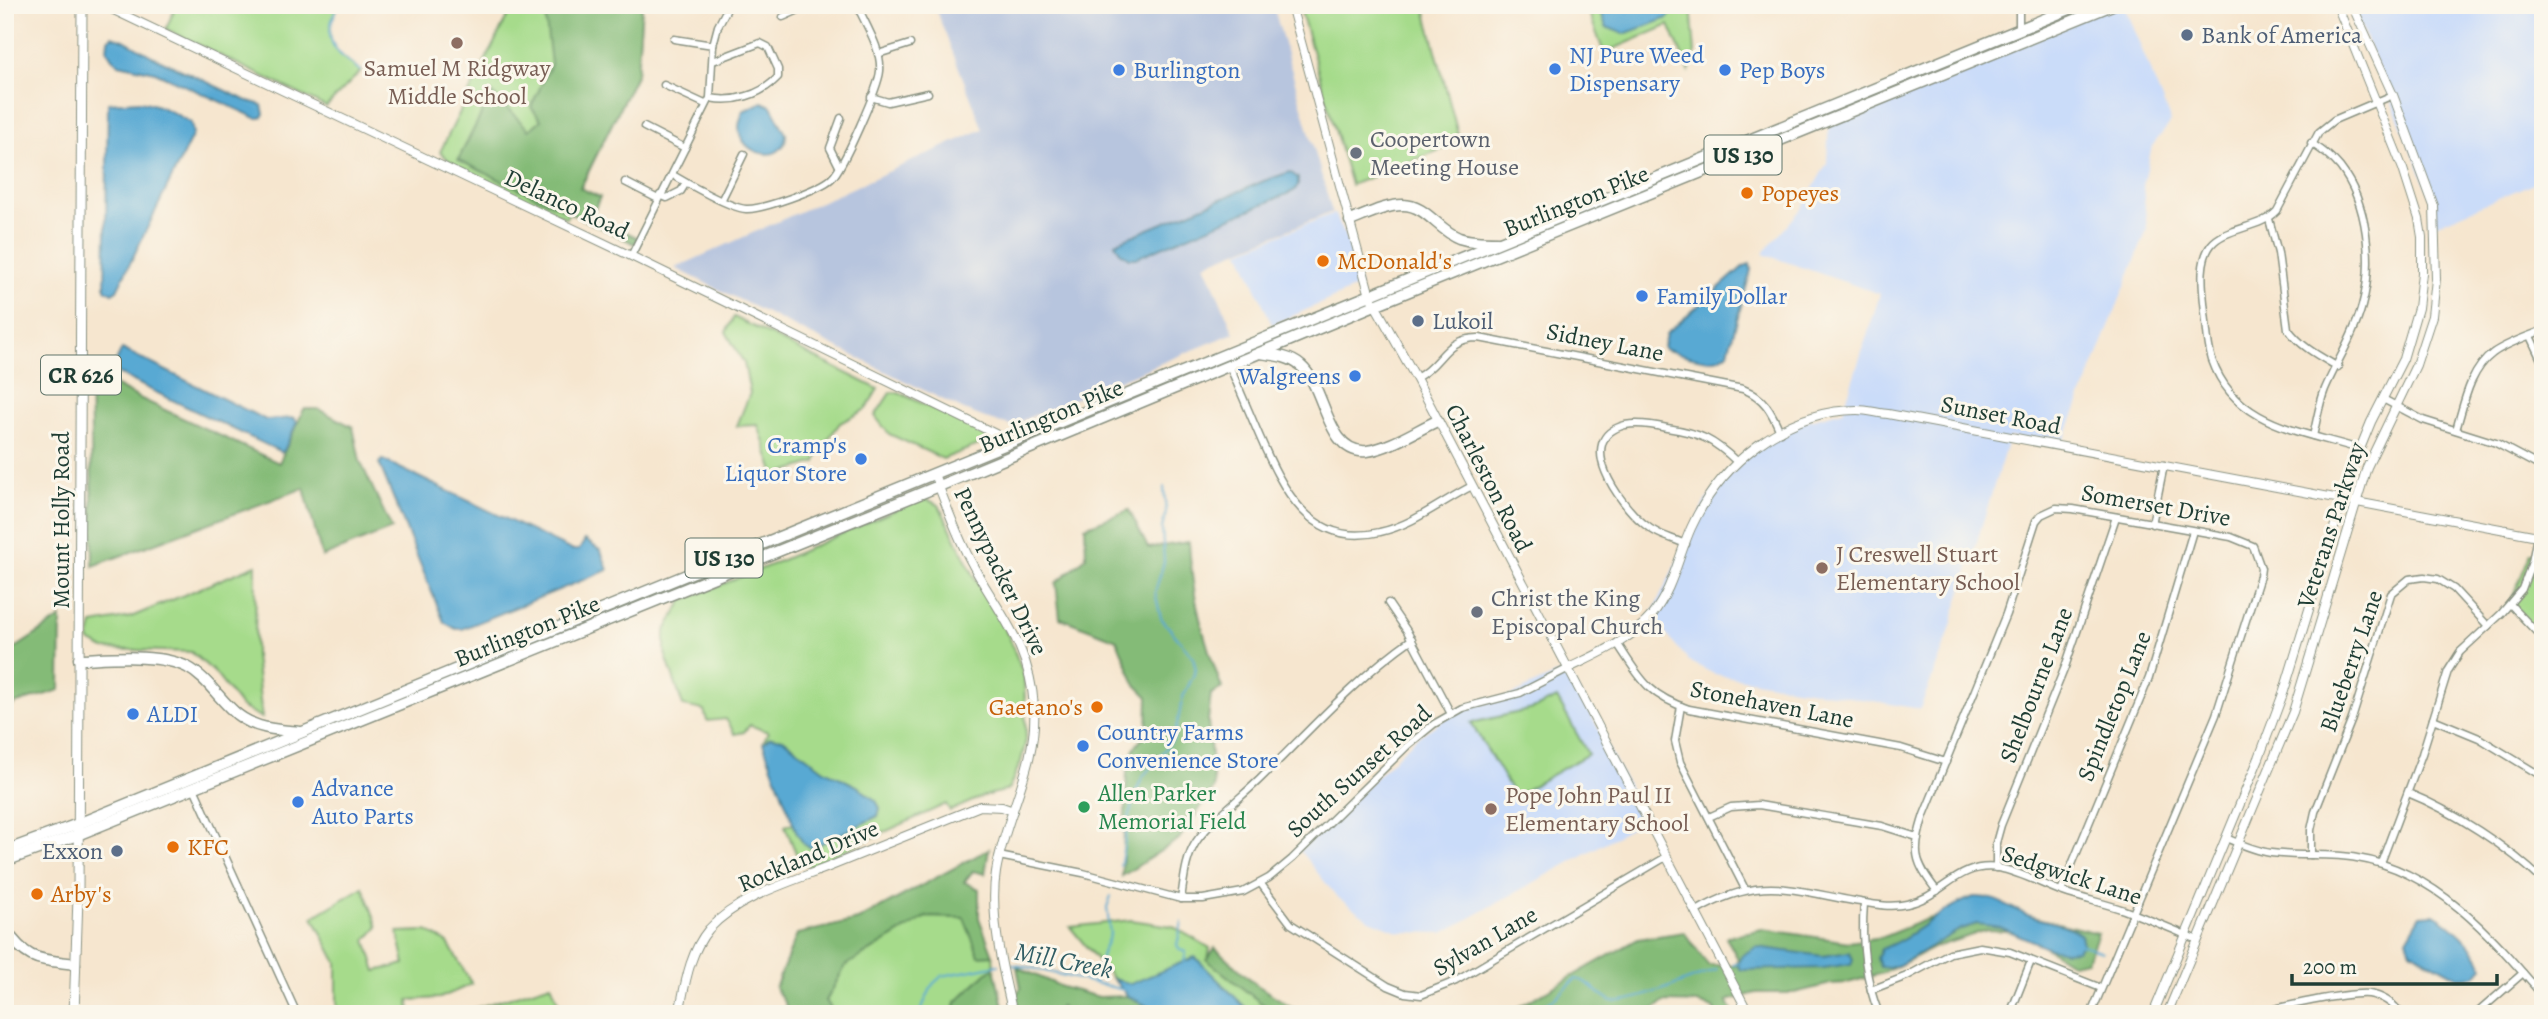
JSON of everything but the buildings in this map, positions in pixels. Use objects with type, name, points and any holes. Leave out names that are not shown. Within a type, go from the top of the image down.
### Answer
[{"type":"highway","name":"Burlington Pike","points":[[5,851],[78,830],[194,788],[939,486],[1260,353],[1503,242],[2079,5]]},
{"type":"highway","name":"Burlington Pike","points":[[5,862],[303,732],[1012,442],[2112,5]]},
{"type":"highway","points":[[1350,221],[1393,206],[1410,206],[1420,209],[1458,238],[1503,242]]},
{"type":"highway","points":[[1260,353],[1282,357],[1301,366],[1315,385],[1340,440],[1354,450],[1371,451],[1437,421]]},
{"type":"highway","points":[[79,659],[151,659],[185,665],[203,679],[238,715],[250,722],[262,727],[303,732]]},
{"type":"highway","points":[[5,929],[20,949],[30,956],[75,964]]},
{"type":"main road","name":"Mount Holly Road","points":[[78,830],[82,5]]},
{"type":"main road","name":"CR 626","points":[[74,1014],[78,830]]},
{"type":"street","name":"Delanco Road","points":[[103,5],[631,256],[1012,442]]},
{"type":"street","points":[[631,256],[708,101],[713,45],[718,26],[729,5]]},
{"type":"street","points":[[783,17],[810,5]]},
{"type":"street","points":[[673,176],[745,209],[758,208],[818,186],[832,178],[848,154],[881,72],[878,54],[857,5]]},
{"type":"street","name":"Charleston Road","points":[[1291,5],[1373,300],[1416,377],[1749,1014]]},
{"type":"street","points":[[2019,5],[2019,30]]},
{"type":"street","name":"Veterans Parkway","points":[[2152,1014],[2284,691],[2359,449],[2403,359],[2414,326],[2421,290],[2422,237],[2409,185],[2337,5]]},
{"type":"street","name":"Veterans Parkway","points":[[2167,1014],[2293,712],[2373,450],[2422,349],[2432,316],[2437,255],[2434,206],[2393,95],[2352,5]]},
{"type":"street","points":[[674,39],[713,45]]},
{"type":"street","points":[[664,85],[708,101],[725,102],[771,85],[778,77],[768,47],[760,43],[713,61]]},
{"type":"street","points":[[878,54],[910,44]]},
{"type":"street","points":[[871,97],[888,102],[928,93]]},
{"type":"street","points":[[2359,449],[2283,428],[2239,402],[2222,382],[2211,358],[2203,267],[2213,242],[2269,219],[2283,203],[2311,143],[2319,132],[2334,120],[2393,95]]},
{"type":"street","points":[[839,166],[830,148],[841,118]]},
{"type":"street","points":[[644,127],[685,148]]},
{"type":"street","points":[[2311,143],[2328,154],[2343,172],[2360,209],[2366,236],[2366,284],[2362,305],[2338,367],[2323,394],[2313,436]]},
{"type":"street","points":[[722,199],[744,154]]},
{"type":"street","points":[[625,182],[667,198],[681,191],[686,183]]},
{"type":"street","points":[[2269,219],[2278,253],[2288,329],[2312,353],[2338,367]]},
{"type":"street","points":[[2456,430],[2472,380],[2481,365],[2493,353],[2543,330]]},
{"type":"street","points":[[2530,336],[2543,363]]},
{"type":"street","name":"Sidney Lane","points":[[1416,377],[1433,366],[1448,346],[1455,342],[1479,338],[1743,388],[1764,402],[1780,432]]},
{"type":"street","points":[[1229,365],[1279,481],[1304,513],[1325,527],[1342,533],[1362,535],[1382,532],[1401,525],[1472,486]]},
{"type":"street","points":[[2383,400],[2423,420],[2496,443],[2543,468]]},
{"type":"street","name":"Sunset Road","points":[[1567,669],[1633,633],[1659,605],[1705,501],[1737,462],[1780,432],[1813,418],[1858,410],[2540,536]]},
{"type":"street","points":[[1686,544],[1658,533],[1642,523],[1616,491],[1600,457],[1605,439],[1617,428],[1625,425],[1643,424],[1672,428],[1708,438],[1737,462]]},
{"type":"street","points":[[2152,524],[2164,466]]},
{"type":"street","name":"Pennypacker Drive","points":[[934,474],[969,558],[1018,640],[1030,679],[1034,706],[1032,746],[999,856],[995,886],[1001,955],[1013,1014]]},
{"type":"street","name":"Somerset Drive","points":[[1917,837],[2006,614],[2036,521],[2041,515],[2056,508],[2193,531],[2247,542],[2253,546],[2259,560],[2260,576],[2216,715],[2091,1014]]},
{"type":"street","name":"Shelbourne Lane","points":[[1996,868],[1996,843],[2001,825],[2074,645],[2116,517]]},
{"type":"street","name":"Spindletop Lane","points":[[2061,891],[2149,678],[2193,531]]},
{"type":"street","points":[[2381,863],[2453,661],[2510,604],[2525,582],[2540,536]]},
{"type":"street","name":"Blueberry Lane","points":[[2312,855],[2311,831],[2315,812],[2352,719],[2390,594],[2409,579],[2438,579],[2454,589],[2488,626]]},
{"type":"street","points":[[1388,603],[1412,639],[1451,714]]},
{"type":"street","points":[[2510,604],[2543,639]]},
{"type":"street","points":[[1181,899],[1186,865],[1194,845],[1205,830],[1373,667],[1412,639]]},
{"type":"street","name":"Stonehaven Lane","points":[[1617,643],[1647,687],[1660,697],[1681,706],[1901,748],[1946,762]]},
{"type":"street","name":"South Sunset Road","points":[[999,856],[1083,873],[1181,899],[1224,897],[1243,892],[1261,884],[1292,859],[1416,738],[1462,708],[1520,693],[1567,669]]},
{"type":"street","points":[[1681,706],[1675,733],[1676,751],[1745,889]]},
{"type":"street","points":[[2433,719],[2479,738],[2543,778]]},
{"type":"street","points":[[194,788],[297,1014]]},
{"type":"street","points":[[2408,793],[2435,805],[2485,836],[2543,881]]},
{"type":"street","points":[[1709,817],[1731,807],[1759,805],[1882,826],[1917,837],[1915,849],[1919,865],[1937,891]]},
{"type":"street","name":"Rockland Drive","points":[[679,1014],[691,963],[701,940],[717,921],[737,907],[980,806],[1002,807],[1013,811]]},
{"type":"street","points":[[2226,838],[2271,853],[2354,857],[2399,870],[2453,904],[2493,939],[2543,996]]},
{"type":"street","name":"Sylvan Lane","points":[[1261,884],[1281,913],[1296,927],[1388,986],[1405,993],[1421,995],[1456,981],[1666,857]]},
{"type":"street","name":"Sedgwick Lane","points":[[1695,912],[1745,889],[1776,887],[1864,903],[1899,906],[1920,900],[1976,868],[1996,868],[2134,914],[2198,940]]},
{"type":"street","points":[[1864,903],[1863,934],[1871,990],[1879,1014]]},
{"type":"street","points":[[1871,990],[1900,979],[1950,953],[1970,948],[2000,949],[2101,988]]},
{"type":"street","points":[[2010,1014],[2031,961]]},
{"type":"street","points":[[2476,1014],[2523,973]]},
{"type":"street","points":[[2256,1014],[2368,994],[2388,1000],[2401,1014]]},
{"type":"shaded area","points":[[934,5],[1273,5],[1332,212],[1205,264],[1234,333],[1011,425],[964,410],[675,268],[983,129]]},
{"type":"shaded area","points":[[2112,5],[2124,5],[2171,122],[2152,146],[2143,186],[2147,230],[2062,446],[2009,437],[1947,639],[1920,709],[1714,674],[1689,661],[1651,616],[1705,501],[1757,446],[1798,423],[1843,411],[1880,294],[1763,254],[1802,208],[1827,163],[1829,120]]},
{"type":"shaded area","points":[[2352,5],[2543,5],[2543,179],[2435,225],[2434,206]]},
{"type":"shaded area","points":[[1334,213],[1348,242],[1360,286],[1272,325],[1240,251]]},
{"type":"shaded area","name":"Pope John Paul II Elementary School","points":[[1567,669],[1646,820],[1443,933],[1400,932],[1370,920],[1337,897],[1300,851],[1416,738],[1462,708],[1501,700]]},
{"type":"green space","points":[[176,5],[339,5],[330,27],[332,43],[343,57],[361,71],[326,107],[166,29]]},
{"type":"green space","points":[[513,5],[642,5],[637,73],[566,218],[452,163],[440,152]]},
{"type":"green space","points":[[544,5],[642,5],[637,73],[580,188],[600,197],[592,215],[638,238],[635,244],[458,160],[492,93],[529,130],[541,120],[531,107],[551,64]]},
{"type":"green space","points":[[1299,5],[1424,5],[1460,142],[1351,185]]},
{"type":"green space","points":[[1586,5],[1599,5],[1605,24],[1675,11],[1678,5],[1691,5],[1695,53],[1689,71],[1669,25],[1604,53]]},
{"type":"green space","points":[[734,317],[878,389],[866,409],[840,423],[819,452],[816,462],[775,475],[758,425],[737,426],[750,393],[744,363],[726,332]]},
{"type":"green space","points":[[90,372],[137,397],[279,463],[304,409],[318,409],[353,427],[360,461],[392,529],[322,557],[304,488],[93,566]]},
{"type":"green space","points":[[898,392],[992,437],[991,440],[943,459],[889,434],[875,416],[890,393]]},
{"type":"green space","points":[[926,499],[939,505],[976,580],[1009,637],[1024,676],[1026,740],[1021,762],[1008,790],[984,796],[950,811],[946,804],[810,866],[800,863],[785,826],[793,823],[803,843],[811,847],[878,816],[880,808],[876,801],[857,786],[824,770],[783,739],[770,737],[763,743],[768,732],[750,725],[744,732],[735,734],[726,719],[707,721],[704,710],[683,706],[665,653],[665,632],[683,600]]},
{"type":"green space","points":[[1129,510],[1148,548],[1189,542],[1200,616],[1222,688],[1211,694],[1208,721],[1214,788],[1179,839],[1122,876],[1127,771],[1134,748],[1147,733],[1148,697],[1135,684],[1117,640],[1060,618],[1056,583],[1086,557],[1085,527]]},
{"type":"green space","points":[[2531,552],[2543,554],[2543,642],[2510,604]]},
{"type":"green space","points":[[256,565],[255,655],[262,718],[241,707],[214,672],[191,652],[104,649],[89,641],[93,624],[131,617]]},
{"type":"green space","points":[[61,618],[60,690],[17,703],[5,710],[5,655]]},
{"type":"green space","points":[[1557,698],[1588,754],[1515,796],[1471,723],[1533,709]]},
{"type":"green space","points":[[989,849],[985,874],[973,871],[964,882],[979,889],[979,918],[993,955],[979,956],[964,918],[926,917],[845,966],[826,1001],[835,1014],[784,1014],[786,1005],[775,988],[797,934],[858,920]]},
{"type":"green space","points":[[363,887],[378,927],[366,940],[376,971],[405,964],[398,932],[427,931],[448,943],[472,984],[440,998],[409,1000],[410,1014],[337,1014],[337,963],[313,917]]},
{"type":"green space","points":[[1995,908],[2098,933],[2087,961],[2072,964],[2022,932],[1987,930],[1933,948],[1886,972],[1848,983],[1831,984],[1794,993],[1756,993],[1727,1001],[1734,1014],[1716,1014],[1713,1008],[1698,1003],[1664,1002],[1648,1014],[1506,1014],[1638,939],[1684,932],[1708,965],[1736,965],[1738,959],[1726,937],[1762,929],[1849,942],[1883,937],[1927,919]]},
{"type":"green space","points":[[926,917],[964,918],[979,955],[993,955],[994,968],[956,1002],[954,1014],[835,1014],[826,1001],[845,966]]},
{"type":"green space","points":[[1131,920],[1172,926],[1210,948],[1208,960],[1275,1014],[1252,1014],[1195,958],[1131,984],[1113,979],[1070,927]]},
{"type":"green space","points":[[1215,948],[1257,985],[1303,1014],[1275,1014],[1207,960]]},
{"type":"green space","points":[[1017,967],[1062,987],[1099,997],[1128,996],[1162,1014],[1068,1014],[1061,1006],[1053,1014],[1021,1014],[1015,995],[1021,988]]},
{"type":"green space","points":[[994,968],[1005,1014],[954,1014],[956,1002]]},
{"type":"green space","points":[[551,984],[563,1014],[457,1014]]},
{"type":"water","points":[[1599,5],[1678,5],[1668,18],[1624,34],[1606,27]]},
{"type":"water","points":[[112,36],[245,100],[262,105],[264,114],[261,118],[256,118],[155,72],[119,64],[107,50],[108,40]]},
{"type":"water","points":[[140,101],[166,109],[191,123],[193,134],[117,290],[112,293],[105,289],[108,103]]},
{"type":"water","points":[[762,102],[771,106],[786,134],[784,144],[771,153],[762,153],[746,145],[739,127],[743,111]]},
{"type":"water","points":[[1290,172],[1298,178],[1294,191],[1136,258],[1129,258],[1120,252],[1115,243],[1264,181]]},
{"type":"water","points":[[1750,264],[1751,270],[1728,352],[1722,357],[1707,359],[1690,357],[1663,347],[1666,334],[1744,266]]},
{"type":"water","points":[[122,349],[266,420],[294,418],[297,422],[284,451],[281,452],[112,370]]},
{"type":"water","points":[[383,460],[571,550],[579,550],[585,540],[601,551],[608,570],[462,629],[456,629],[444,622],[379,463]]},
{"type":"water","points":[[770,737],[783,739],[824,770],[857,786],[876,801],[880,808],[878,816],[810,848],[803,843],[763,743]]},
{"type":"water","points":[[1974,897],[1997,901],[2030,916],[2063,925],[2081,935],[2083,944],[2077,950],[2049,948],[2000,927],[1977,924],[1961,929],[1899,965],[1880,967],[1877,958],[1881,949],[1905,938],[1949,908]]},
{"type":"water","points":[[2434,914],[2470,944],[2483,967],[2476,976],[2458,977],[2411,951],[2407,939],[2421,915]]},
{"type":"water","points":[[1756,947],[1823,956],[1849,952],[1853,959],[1851,964],[1823,968],[1742,970],[1738,967],[1741,956]]},
{"type":"water","points":[[1195,957],[1252,1014],[1162,1014],[1128,996],[1113,979],[1131,984]]},
{"type":"waterway","points":[[339,5],[330,27],[332,43],[343,57],[361,71]]},
{"type":"waterway","points":[[1120,866],[1133,799],[1142,778],[1174,738],[1183,697],[1196,670],[1193,657],[1161,618],[1155,592],[1164,562],[1164,487]]},
{"type":"waterway","points":[[1095,982],[1102,953],[1110,935],[1107,907],[1111,896]]},
{"type":"waterway","points":[[1182,922],[1177,945],[1180,950],[1186,952],[1184,962]]},
{"type":"waterway","points":[[2080,944],[2102,952]]},
{"type":"waterway","points":[[1733,964],[1740,962]]},
{"type":"waterway","name":"Mill Creek","points":[[1007,964],[1124,990]]},
{"type":"waterway","name":"Mill Creek","points":[[919,1014],[933,984],[942,976],[998,965]]},
{"type":"waterway","points":[[1531,1014],[1555,998],[1576,979],[1582,980],[1608,999],[1621,1001],[1648,995],[1717,970]]},
{"type":"place","name":"Bank of America","points":[[2187,35]]},
{"type":"place","name":"Samuel M Ridgway Middle School","points":[[457,43]]},
{"type":"place","name":"NJ Pure Weed Dispensary","points":[[1555,69]]},
{"type":"place","name":"Burlington","points":[[1119,70]]},
{"type":"place","name":"Pep Boys","points":[[1725,70]]},
{"type":"place","name":"Coopertown Meeting House","points":[[1356,153]]},
{"type":"place","name":"Popeyes","points":[[1747,193]]},
{"type":"place","name":"McDonald's","points":[[1323,261]]},
{"type":"place","name":"Family Dollar","points":[[1642,296]]},
{"type":"place","name":"Lukoil","points":[[1418,321]]},
{"type":"place","name":"Walgreens","points":[[1355,376]]},
{"type":"place","name":"Cramp's Liquor Store","points":[[861,459]]},
{"type":"place","name":"J Creswell Stuart Elementary School","points":[[1822,568]]},
{"type":"place","name":"Christ the King Episcopal Church","points":[[1477,612]]},
{"type":"place","name":"Gaetano's","points":[[1097,707]]},
{"type":"place","name":"ALDI","points":[[133,714]]},
{"type":"place","name":"Country Farms Convenience Store","points":[[1083,746]]},
{"type":"place","name":"Advance Auto Parts","points":[[298,802]]},
{"type":"place","name":"Allen Parker Memorial Field","points":[[1084,807]]},
{"type":"place","name":"Pope John Paul II Elementary School","points":[[1491,809]]},
{"type":"place","name":"KFC","points":[[173,847]]},
{"type":"place","name":"Exxon","points":[[117,851]]},
{"type":"place","name":"Arby's","points":[[37,894]]}]
